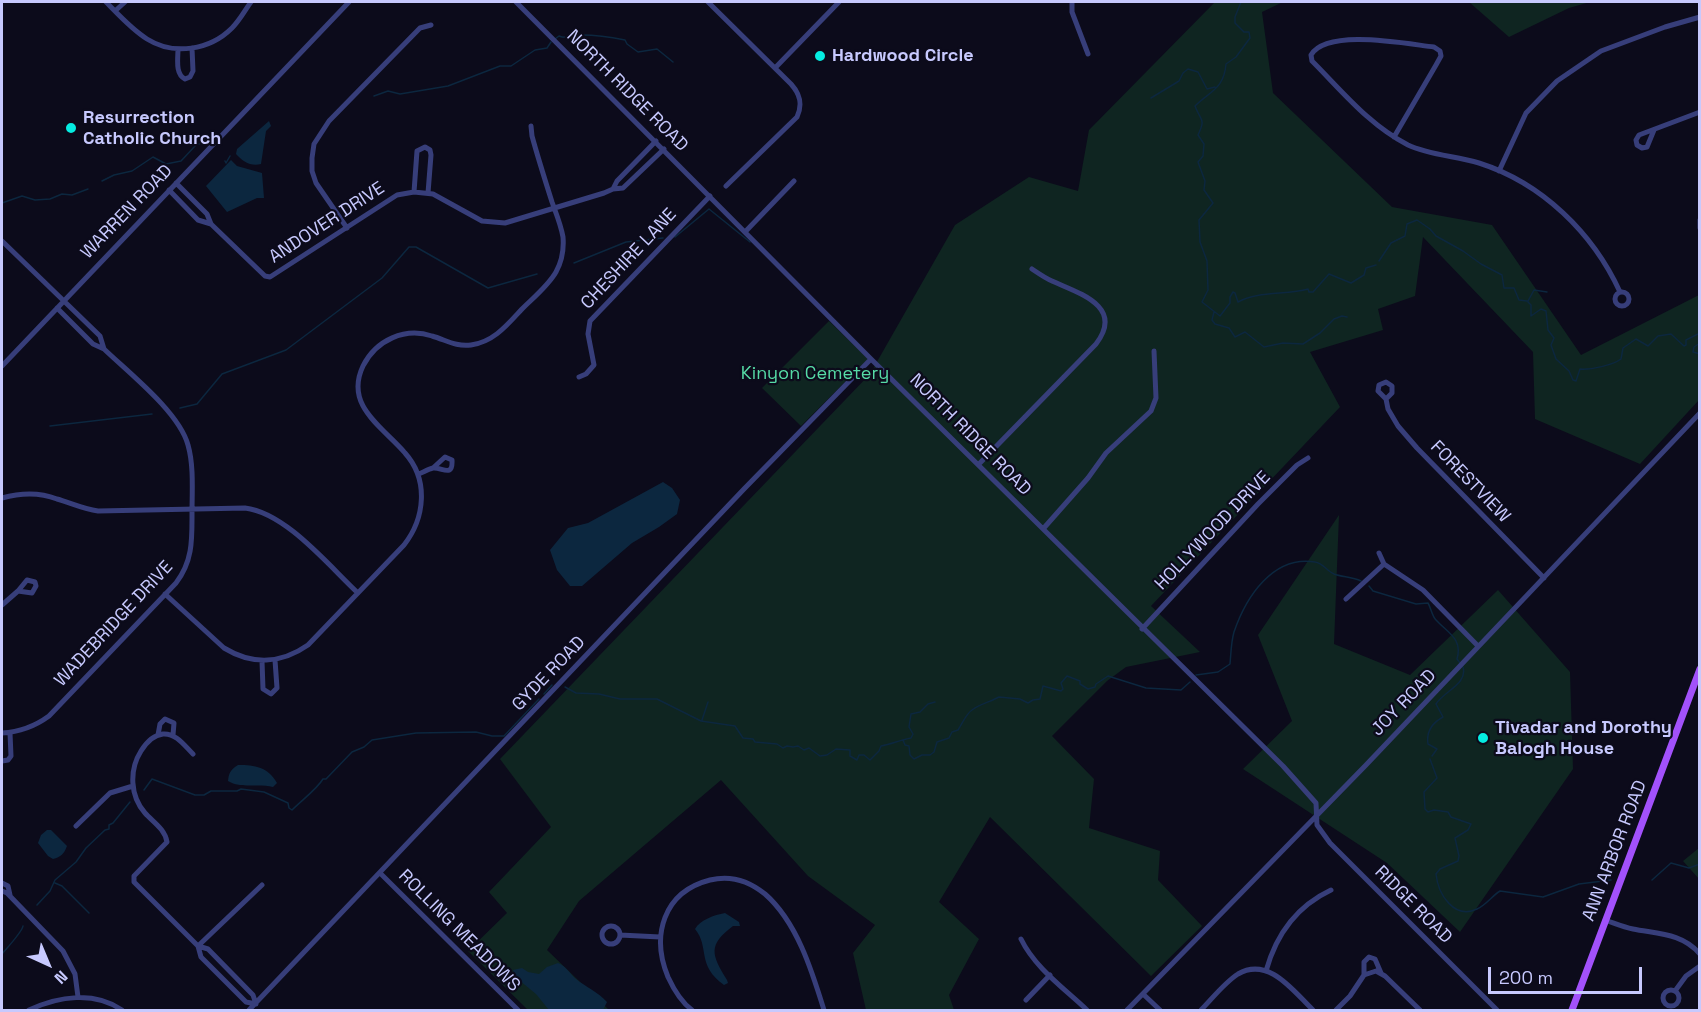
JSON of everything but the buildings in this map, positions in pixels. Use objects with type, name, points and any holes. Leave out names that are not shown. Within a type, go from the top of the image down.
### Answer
[{"type":"main road","name":"ANN ARBOR ROAD","points":[[1572,1011],[1700,669]]},
{"type":"street","points":[[106,2],[146,38],[159,45],[178,49],[192,48],[223,36],[238,21],[251,2]]},
{"type":"street","points":[[115,11],[125,2]]},
{"type":"street","name":"WARREN ROAD","points":[[2,366],[349,2]]},
{"type":"street","name":"NORTH RIDGE ROAD","points":[[516,2],[871,359],[980,464],[1142,629],[1283,766],[1316,803],[1316,816]]},
{"type":"street","points":[[708,2],[775,68],[798,94],[801,105],[797,117],[726,186]]},
{"type":"street","points":[[775,68],[839,2]]},
{"type":"street","points":[[1072,2],[1072,12],[1088,54]]},
{"type":"street","points":[[1499,171],[1526,113],[1557,81],[1601,51],[1665,27],[1700,17]]},
{"type":"street","points":[[347,228],[316,183],[312,164],[314,144],[329,121],[420,28],[431,25]]},
{"type":"street","points":[[1394,137],[1441,56],[1440,51],[1434,47],[1352,38],[1338,40],[1313,51],[1312,61],[1370,120],[1394,137],[1420,149],[1479,163],[1499,171],[1548,200],[1586,237],[1620,292]]},
{"type":"street","points":[[178,49],[178,72],[185,79],[190,77],[193,71],[192,48]]},
{"type":"street","points":[[1654,130],[1700,112]]},
{"type":"street","points":[[165,594],[224,648],[243,657],[262,661],[275,660],[292,655],[308,645],[404,545],[414,530],[419,515],[421,501],[418,474],[405,453],[377,426],[364,408],[359,388],[363,367],[377,346],[403,333],[424,334],[462,345],[474,345],[494,337],[556,272],[562,255],[563,239],[531,126]]},
{"type":"street","points":[[613,189],[617,181],[656,141]]},
{"type":"street","points":[[414,192],[417,152],[425,147],[431,155],[428,193]]},
{"type":"street","name":"ANDOVER DRIVE","points":[[176,183],[207,214],[211,224],[265,276],[270,277],[391,198],[414,192],[428,193],[482,221],[505,223],[613,189],[623,188],[664,149]]},
{"type":"street","points":[[745,232],[794,181]]},
{"type":"street","name":"ANDOVER DRIVE","points":[[169,190],[198,220],[211,224]]},
{"type":"street","name":"CHESHIRE LANE","points":[[579,377],[586,375],[594,365],[588,334],[590,321],[710,196]]},
{"type":"street","points":[[1700,220],[1700,228]]},
{"type":"street","name":"WADEBRIDGE DRIVE","points":[[2,241],[100,336],[104,350]]},
{"type":"street","points":[[980,464],[1096,344],[1104,330],[1103,314],[1094,300],[1048,280],[1032,269]]},
{"type":"street","name":"WADEBRIDGE DRIVE","points":[[2,733],[32,727],[49,716],[180,577],[189,559],[192,543],[190,455],[183,431],[172,416],[57,308]]},
{"type":"street","points":[[1043,529],[1088,478],[1106,453],[1151,411],[1156,398],[1154,351]]},
{"type":"street","name":"GYDE ROAD","points":[[249,1011],[744,489],[871,359]]},
{"type":"street","name":"FORESTVIEW","points":[[1386,399],[1388,409],[1398,426],[1416,448],[1544,578]]},
{"type":"street","name":"JOY ROAD","points":[[1127,1011],[1700,413]]},
{"type":"street","name":"HOLLYWOOD DRIVE","points":[[1142,629],[1258,504],[1297,465],[1308,458]]},
{"type":"street","points":[[418,474],[433,468]]},
{"type":"street","points":[[2,498],[40,495],[98,511],[245,508],[271,515],[287,526],[358,593]]},
{"type":"street","points":[[1379,553],[1384,564],[1423,590],[1478,646]]},
{"type":"street","points":[[1346,599],[1384,564]]},
{"type":"street","points":[[2,605],[18,591]]},
{"type":"street","points":[[262,661],[263,689],[271,694],[277,688],[275,660]]},
{"type":"street","points":[[158,735],[160,724],[165,719],[174,723],[173,735]]},
{"type":"street","points":[[2,761],[8,760],[10,756],[10,733]]},
{"type":"street","points":[[193,753],[173,735],[158,735],[146,744],[139,754],[134,770],[133,786],[138,804],[166,834],[167,842],[134,876],[134,882],[198,946],[208,949],[253,995],[256,1004],[246,1002],[201,957],[198,946]]},
{"type":"street","points":[[76,826],[110,793],[133,786]]},
{"type":"street","name":"RIDGE ROAD","points":[[1316,816],[1317,825],[1330,843],[1497,1011]]},
{"type":"street","name":"ROLLING MEADOWS","points":[[380,873],[518,1011]]},
{"type":"street","points":[[692,1011],[673,988],[664,967],[660,937],[665,916],[682,893],[694,886],[722,877],[738,879],[756,887],[766,895],[790,927],[805,953],[824,1011]]},
{"type":"street","points":[[2,883],[8,885],[10,895]]},
{"type":"street","points":[[198,946],[262,885]]},
{"type":"street","points":[[1266,971],[1272,948],[1280,934],[1315,897],[1331,890]]},
{"type":"street","points":[[2,891],[10,895],[63,951],[75,974],[78,997]]},
{"type":"street","points":[[1605,920],[1629,928],[1678,938],[1691,945],[1700,954]]},
{"type":"street","points":[[620,935],[660,937]]},
{"type":"street","points":[[1021,939],[1026,950],[1087,1011]]},
{"type":"street","points":[[1364,975],[1364,962],[1369,957],[1375,959],[1381,973],[1420,1011]]},
{"type":"street","points":[[1675,991],[1686,976],[1700,966]]},
{"type":"street","points":[[1203,1010],[1239,974],[1252,969],[1266,971],[1279,978],[1313,1011]]},
{"type":"street","points":[[1336,1011],[1350,996],[1364,975],[1370,971],[1381,973]]},
{"type":"street","points":[[1026,1000],[1050,975]]},
{"type":"street","points":[[1143,994],[1160,1011]]},
{"type":"street","points":[[29,1011],[78,997],[100,1000],[122,1011]]},
{"type":"green space","points":[[1215,2],[1283,2],[1262,12],[1273,93],[1392,207],[1492,225],[1581,355],[1699,295],[1699,400],[1640,464],[1535,419],[1533,352],[1423,237],[1415,296],[1378,309],[1383,330],[1310,352],[1340,407],[1151,606],[1200,652],[1126,667],[1107,681],[1052,736],[1094,779],[1089,828],[1160,851],[1158,880],[1202,926],[1151,976],[990,817],[939,902],[979,939],[949,995],[954,1010],[866,1010],[853,953],[875,925],[808,876],[721,780],[579,901],[547,950],[609,1010],[528,1010],[468,951],[507,913],[489,892],[551,827],[500,759],[870,374],[955,225],[1029,177],[1078,191],[1089,130]]},
{"type":"green space","points":[[1469,2],[1590,2],[1569,8],[1509,37]]},
{"type":"green space","name":"Kinyon Cemetery","points":[[829,321],[868,359],[801,426],[762,388]]},
{"type":"green space","points":[[1339,515],[1334,644],[1410,675],[1498,590],[1570,672],[1573,769],[1460,932],[1387,863],[1243,769],[1292,721],[1258,635]]},
{"type":"green space","points":[[1699,848],[1699,879],[1683,861]]},
{"type":"water","points":[[269,121],[271,126],[266,131],[261,164],[254,165],[244,161],[236,154],[237,149]]},
{"type":"water","points":[[231,160],[237,166],[262,173],[264,198],[257,198],[227,212],[206,186]]},
{"type":"water","points":[[663,482],[672,488],[680,500],[677,514],[632,543],[582,586],[570,586],[557,570],[550,550],[568,528],[588,523]]},
{"type":"water","points":[[238,765],[265,770],[277,783],[273,787],[239,785],[228,781],[230,772]]},
{"type":"water","points":[[51,830],[67,846],[62,855],[53,859],[38,843],[41,835]]},
{"type":"water","points":[[725,913],[739,922],[740,926],[733,926],[716,945],[715,956],[728,983],[724,985],[715,978],[706,963],[702,943],[695,929],[708,918]]},
{"type":"water","points":[[558,963],[607,1002],[603,1010],[549,1010],[536,994],[514,976],[513,970],[522,968],[539,974],[547,967]]},
{"type":"waterway","points":[[1241,2],[1235,23],[1244,32],[1249,32],[1250,38],[1236,57],[1226,64],[1222,79],[1215,89],[1195,106],[1202,120],[1198,135],[1204,144],[1203,156],[1198,162],[1205,181],[1204,190],[1213,203],[1199,220],[1200,242],[1207,261],[1208,290],[1202,302],[1220,316],[1230,303],[1233,292],[1238,302],[1254,296],[1308,289],[1309,292],[1313,292],[1329,274],[1351,283],[1364,275],[1366,268],[1376,265]]},
{"type":"waterway","points":[[555,39],[559,36],[582,35],[625,40],[638,52],[657,49],[673,62]]},
{"type":"waterway","points":[[374,96],[388,91],[400,94],[448,86],[500,66],[511,66],[535,50],[547,48],[551,42]]},
{"type":"waterway","points":[[1151,98],[1179,81],[1188,69],[1198,72],[1207,89],[1215,87]]},
{"type":"waterway","points":[[102,181],[114,175],[132,171],[153,157],[166,164],[181,161],[196,145],[204,142]]},
{"type":"waterway","points":[[225,161],[226,163],[230,156]]},
{"type":"waterway","points":[[2,203],[22,196],[35,200],[50,199],[88,189]]},
{"type":"waterway","points":[[675,237],[709,209],[750,242]]},
{"type":"waterway","points":[[1379,261],[1391,243],[1405,236],[1407,224],[1417,220],[1436,236],[1502,275],[1504,288],[1514,288],[1519,300],[1527,301]]},
{"type":"waterway","points":[[574,263],[626,242],[663,238]]},
{"type":"waterway","points":[[180,408],[197,404],[222,374],[286,350],[382,278],[409,247],[416,247],[488,288],[537,274]]},
{"type":"waterway","points":[[1528,301],[1534,290],[1547,292]]},
{"type":"waterway","points":[[1528,302],[1531,305],[1531,316],[1541,309],[1546,311],[1548,330],[1554,338],[1551,345],[1556,359],[1576,381],[1580,369],[1602,367],[1621,359],[1623,348],[1636,339],[1648,346],[1658,336],[1671,334],[1684,346],[1686,340],[1700,333]]},
{"type":"waterway","points":[[1214,312],[1212,320],[1215,324],[1229,328],[1235,337],[1245,332],[1264,347],[1283,343],[1303,344],[1320,333],[1334,319],[1347,317]]},
{"type":"waterway","points":[[1700,343],[1694,347],[1693,352],[1700,354]]},
{"type":"waterway","points":[[50,426],[152,414]]},
{"type":"waterway","points":[[1196,675],[1218,672],[1230,664],[1233,636],[1246,605],[1263,581],[1286,565],[1315,562],[1334,574],[1361,581]]},
{"type":"waterway","points":[[1369,586],[1373,591],[1416,604],[1428,603],[1435,618],[1456,641],[1457,659],[1460,663]]},
{"type":"waterway","points":[[1432,756],[1437,749],[1428,744],[1429,731],[1443,717],[1436,704],[1459,683],[1464,673],[1463,667]]},
{"type":"waterway","points":[[903,740],[905,745],[909,746],[910,755],[914,759],[922,755],[930,755],[934,752],[937,742],[949,738],[952,732],[958,730],[968,714],[975,708],[999,697],[1020,699],[1028,703],[1040,699],[1043,686],[1061,691],[1063,689],[1061,683],[1067,676],[1080,681],[1080,684],[1088,689],[1095,687],[1108,676],[1146,688],[1181,690],[1190,682]]},
{"type":"waterway","points":[[544,694],[552,685]]},
{"type":"waterway","points":[[565,687],[576,693],[599,694],[620,699],[657,699],[701,721],[735,726],[743,738],[753,739],[755,742],[777,744],[783,748],[787,746],[798,746],[804,750],[809,748],[820,756],[827,755],[836,749],[850,750],[850,756],[857,760],[859,755],[864,755],[870,760],[881,746],[911,738],[913,734],[909,727],[911,714],[920,712],[928,704],[935,702]]},
{"type":"waterway","points":[[144,790],[152,779],[195,795],[204,795],[211,791],[241,789],[264,792],[288,803],[292,810],[352,752],[364,747],[372,740],[416,733],[476,732],[504,736],[539,699]]},
{"type":"waterway","points":[[702,720],[708,702]]},
{"type":"waterway","points":[[1430,759],[1437,778],[1424,792],[1425,809],[1428,812],[1434,810],[1448,812],[1451,817],[1471,824],[1468,830],[1455,838],[1458,861],[1440,869],[1436,874],[1444,897],[1454,908],[1461,911],[1477,909],[1500,891],[1543,897],[1579,884],[1611,880]]},
{"type":"waterway","points":[[37,905],[50,891],[55,880],[76,862],[86,848],[105,830],[109,829],[109,825],[130,802]]},
{"type":"waterway","points":[[1652,880],[1671,863],[1689,868],[1700,864]]},
{"type":"waterway","points":[[55,883],[62,886],[89,913]]},
{"type":"waterway","points":[[2,954],[23,926]]},
{"type":"place","name":"Hardwood Circle","points":[[820,56]]},
{"type":"place","name":"Resurrection Catholic Church","points":[[71,128]]},
{"type":"place","name":"Tivadar and Dorothy Balogh House","points":[[1483,738]]}]
